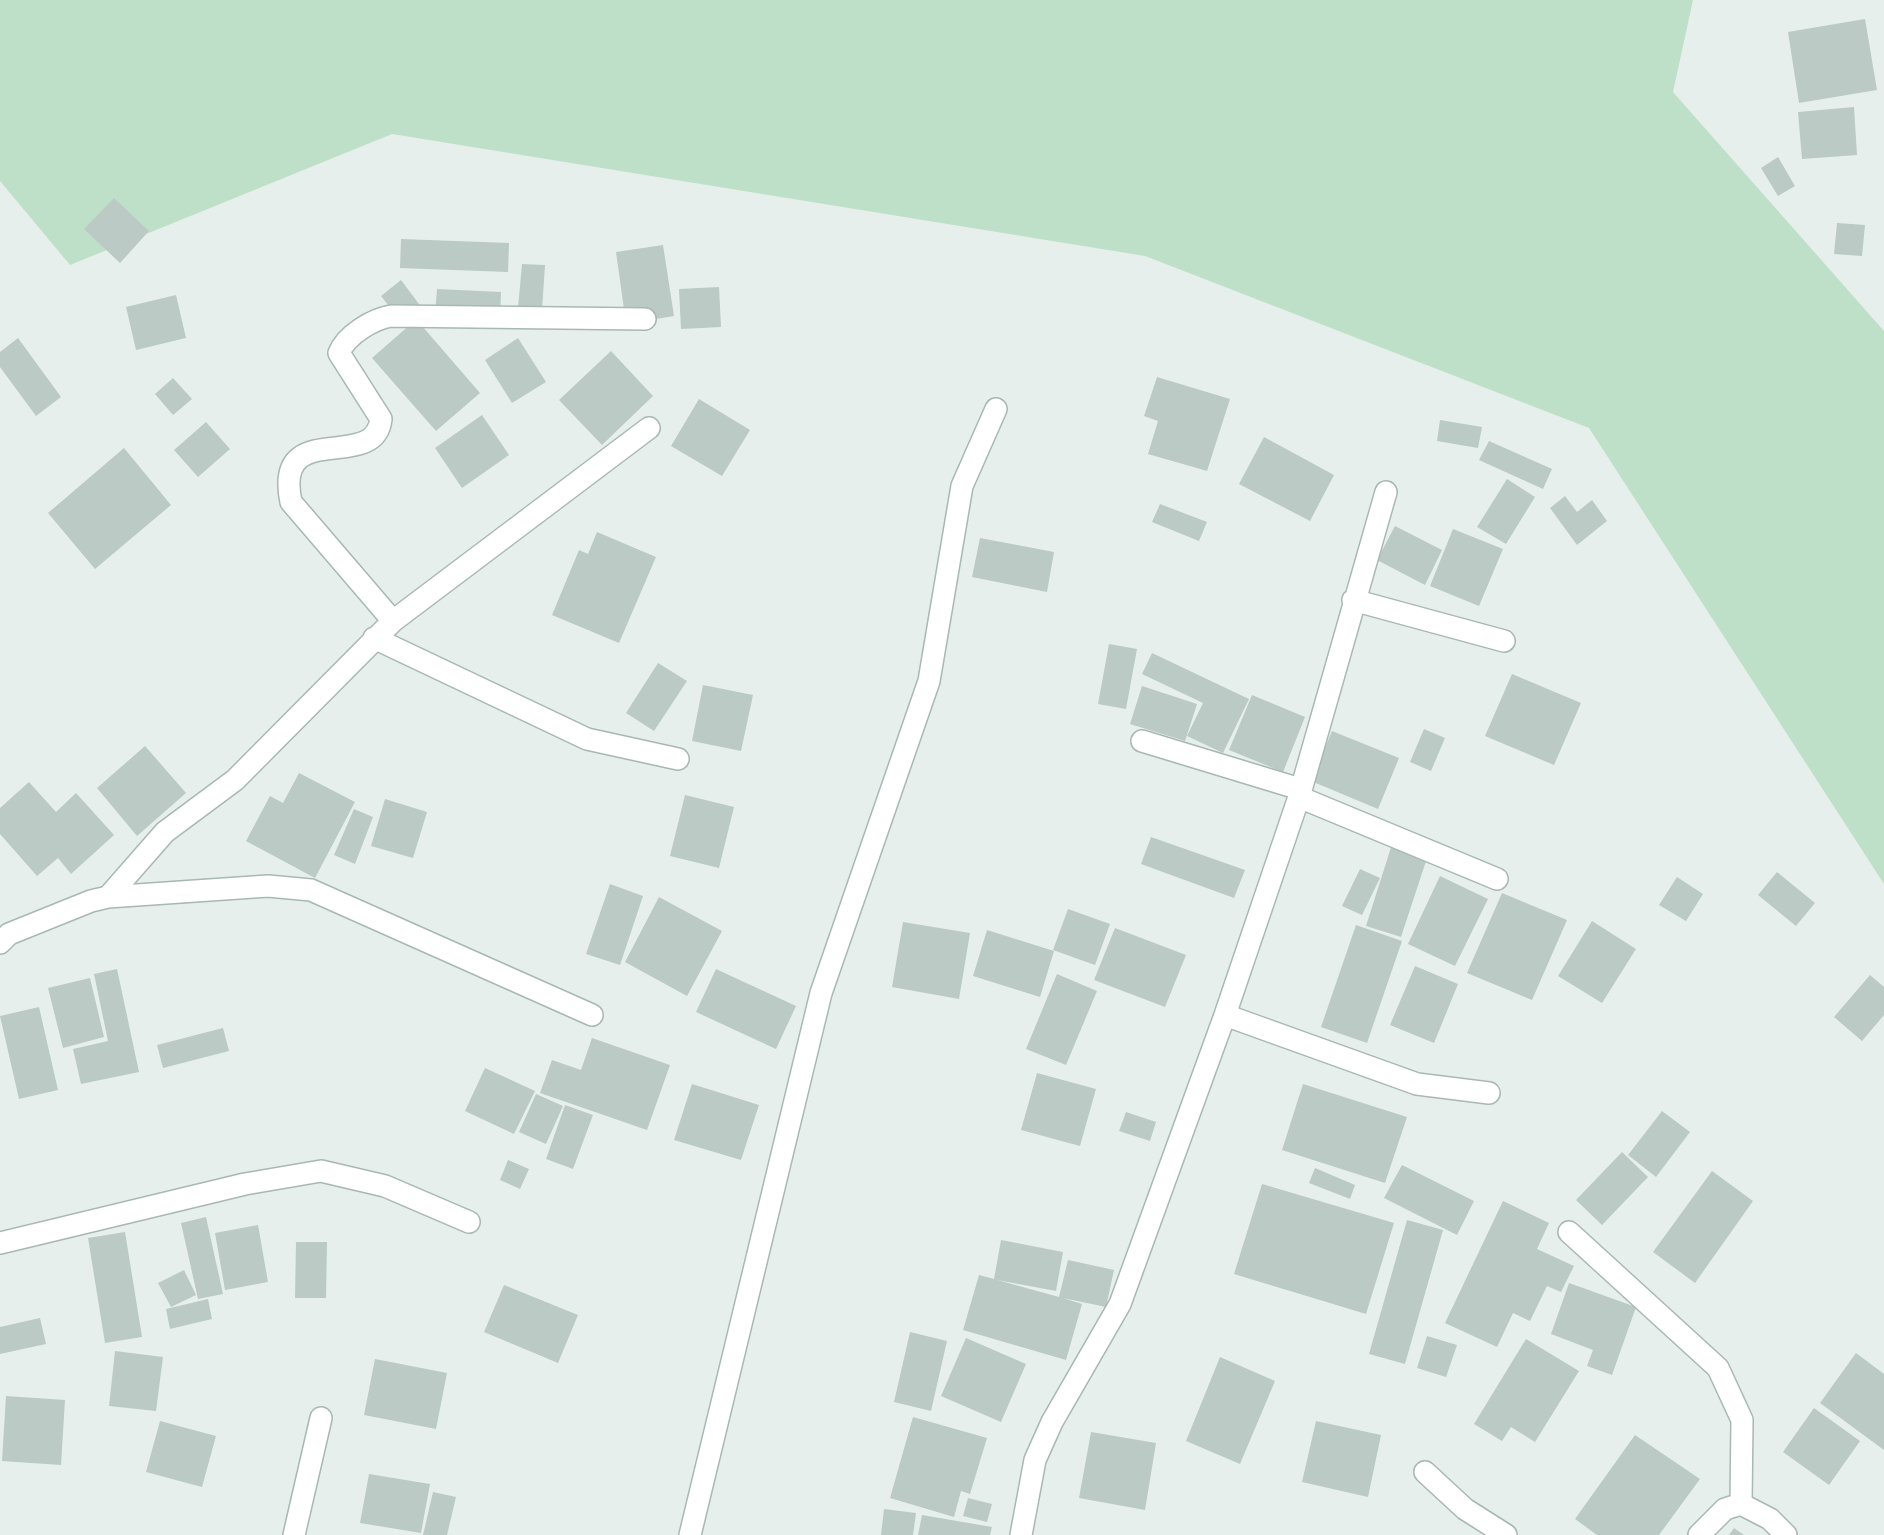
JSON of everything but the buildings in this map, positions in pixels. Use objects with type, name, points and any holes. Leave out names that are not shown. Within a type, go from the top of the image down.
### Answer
[{"type":"street","points":[[393,621],[291,502],[289,469],[301,456],[371,440],[379,431],[381,419],[340,353],[343,342],[381,317],[391,316],[645,319]]},
{"type":"street","points":[[690,1535],[821,993],[929,681],[962,486],[996,409]]},
{"type":"street","points":[[108,897],[165,832],[235,780],[393,621],[649,428]]},
{"type":"street","points":[[1021,1535],[1035,1460],[1052,1422],[1120,1304],[1225,1014],[1299,793],[1353,600],[1387,492]]},
{"type":"street","points":[[1353,600],[1504,641]]},
{"type":"street","points":[[374,639],[586,738],[678,759]]},
{"type":"street","points":[[1142,741],[1299,793],[1497,879]]},
{"type":"street","points":[[3,932],[108,897],[268,886],[311,890],[592,1016]]},
{"type":"street","points":[[1225,1014],[1417,1084],[1489,1093]]},
{"type":"street","points":[[0,1243],[245,1184],[321,1171],[386,1186],[468,1222]]},
{"type":"street","points":[[1569,1232],[1718,1368],[1742,1420],[1741,1504]]},
{"type":"street","points":[[295,1535],[321,1418]]},
{"type":"street","points":[[1426,1472],[1465,1509],[1506,1535]]},
{"type":"street","points":[[1699,1535],[1725,1509],[1741,1504],[1770,1519],[1786,1535]]},
{"type":"green space","points":[[0,0],[1693,0],[1673,92],[1884,331],[1884,884],[1589,428],[1145,256],[392,134],[70,265],[0,181]]}]
